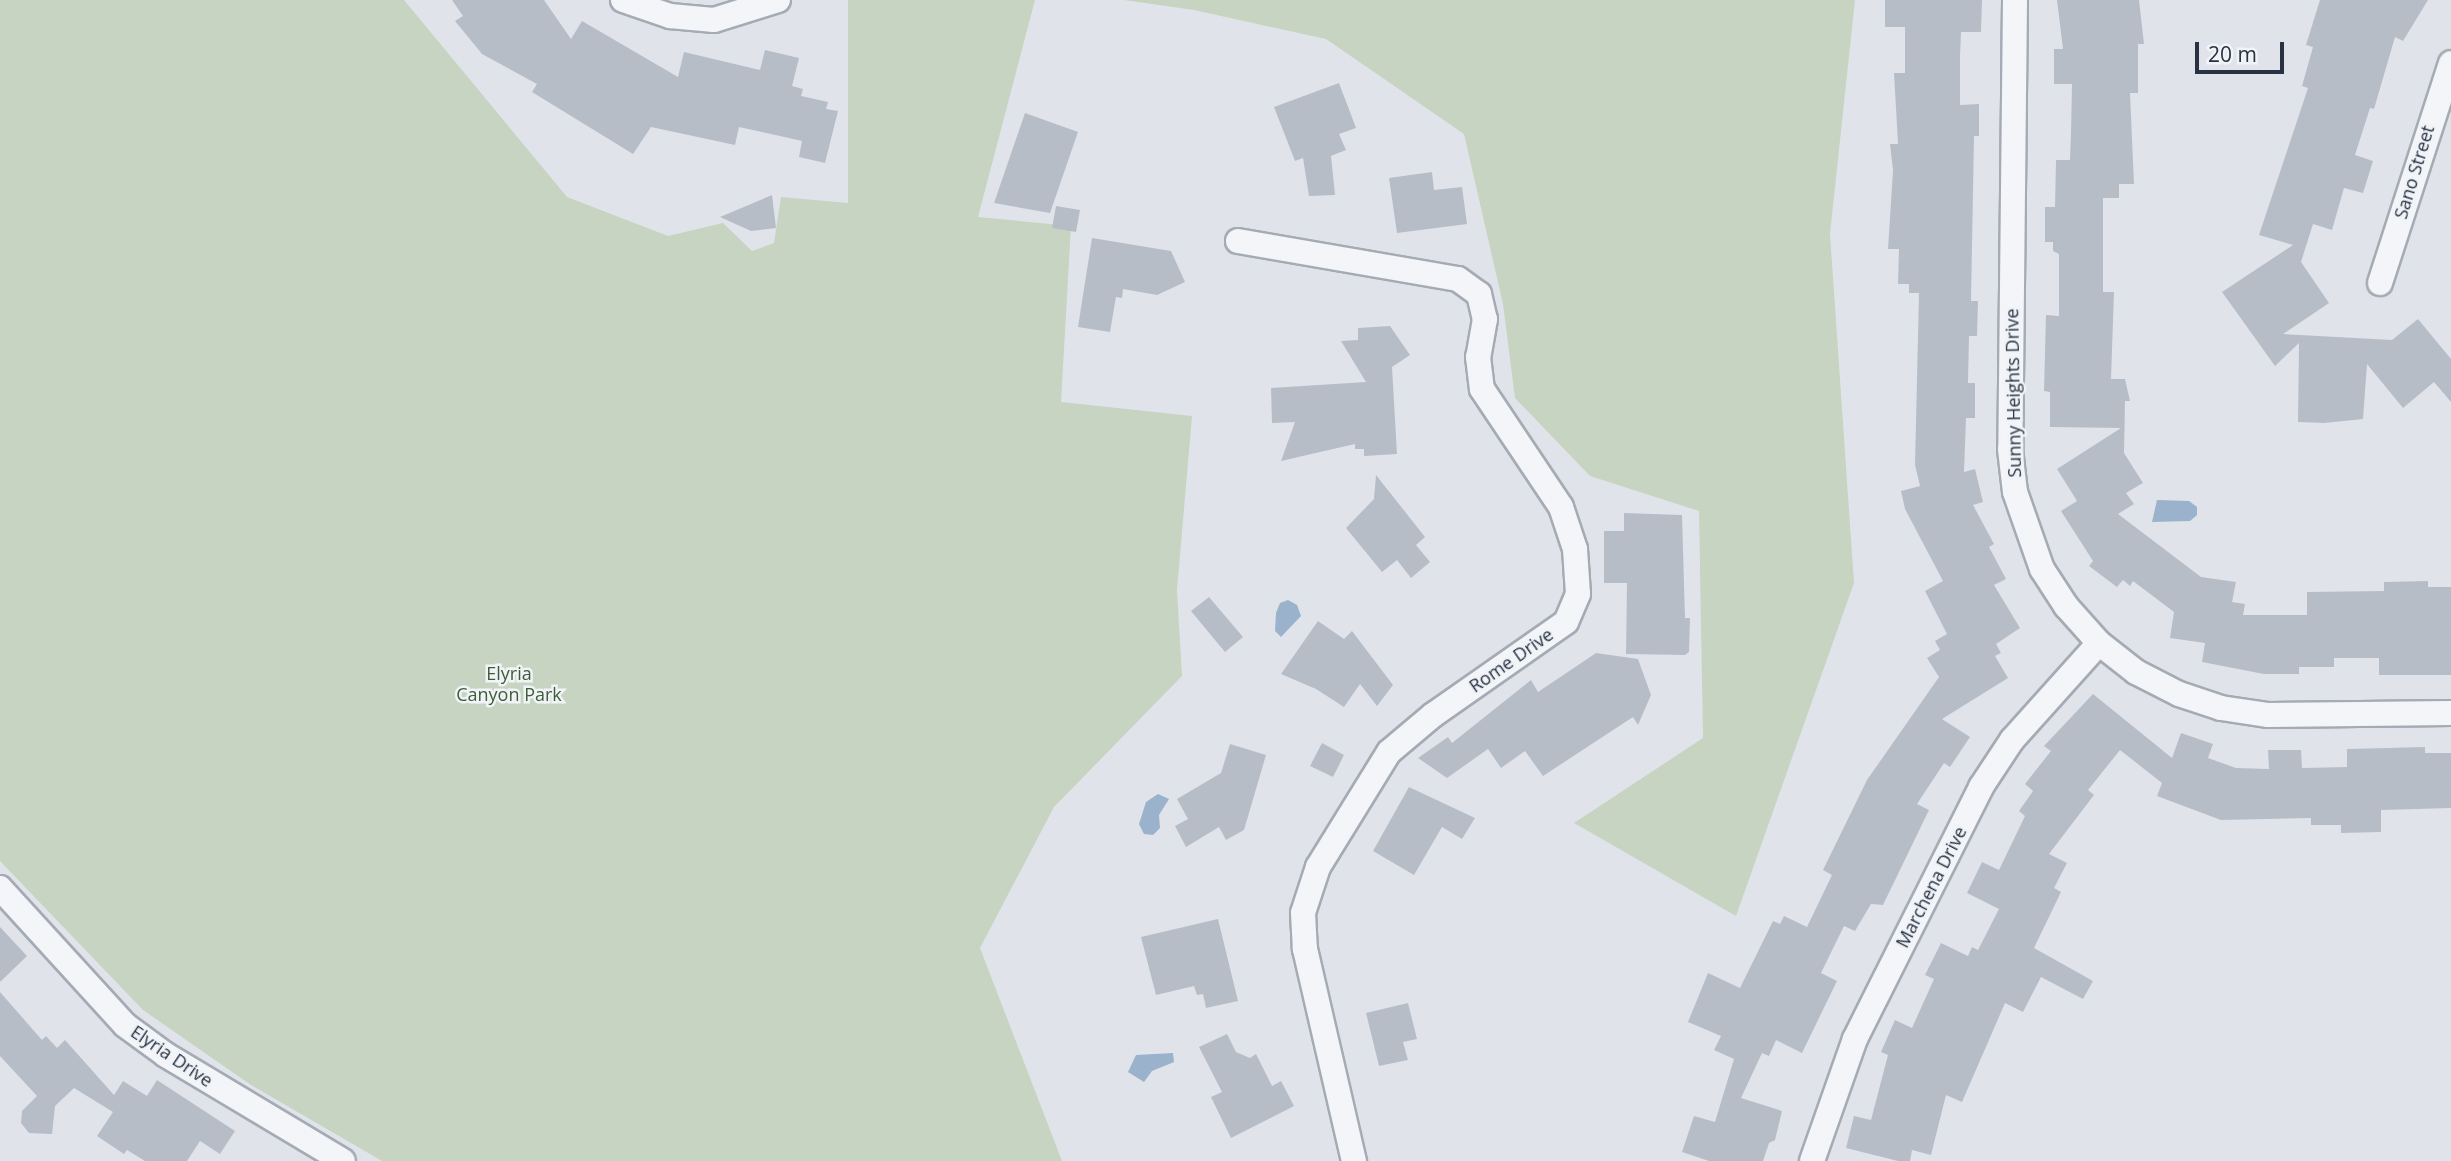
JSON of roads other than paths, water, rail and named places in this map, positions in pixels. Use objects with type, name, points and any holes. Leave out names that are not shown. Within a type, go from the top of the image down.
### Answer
[{"type":"street","points":[[623,0],[670,16],[714,20],[778,0]]},
{"type":"street","name":"Sunny Heights Drive","points":[[2015,0],[2010,449],[2015,492],[2042,569],[2066,606],[2099,643],[2136,672],[2179,694],[2221,708],[2268,715],[2451,713]]},
{"type":"street","name":"Sano Street","points":[[2380,283],[2451,63]]},
{"type":"street","name":"Rome Drive","points":[[1238,241],[1458,279],[1479,294],[1485,319],[1478,357],[1482,389],[1561,508],[1575,549],[1578,594],[1566,622],[1433,715],[1389,752],[1318,867],[1303,913],[1305,949],[1354,1161]]},
{"type":"street","name":"Marchena Drive","points":[[1812,1161],[1855,1039],[1981,787],[2012,740],[2099,643]]},
{"type":"street","name":"Elyria Drive","points":[[0,888],[125,1025],[166,1055],[343,1161]]},
{"type":"water","points":[[2157,500],[2189,501],[2197,507],[2197,515],[2190,521],[2152,522]]},
{"type":"water","points":[[1288,600],[1297,605],[1301,616],[1281,637],[1275,631],[1276,613],[1280,603]]},
{"type":"water","points":[[1158,794],[1169,799],[1159,815],[1160,828],[1153,835],[1144,834],[1139,824],[1146,802]]},
{"type":"water","points":[[1173,1053],[1174,1062],[1152,1071],[1144,1082],[1128,1072],[1136,1055]]},
{"type":"park label","name":"Elyria Canyon Park","points":[[509,684]]}]
